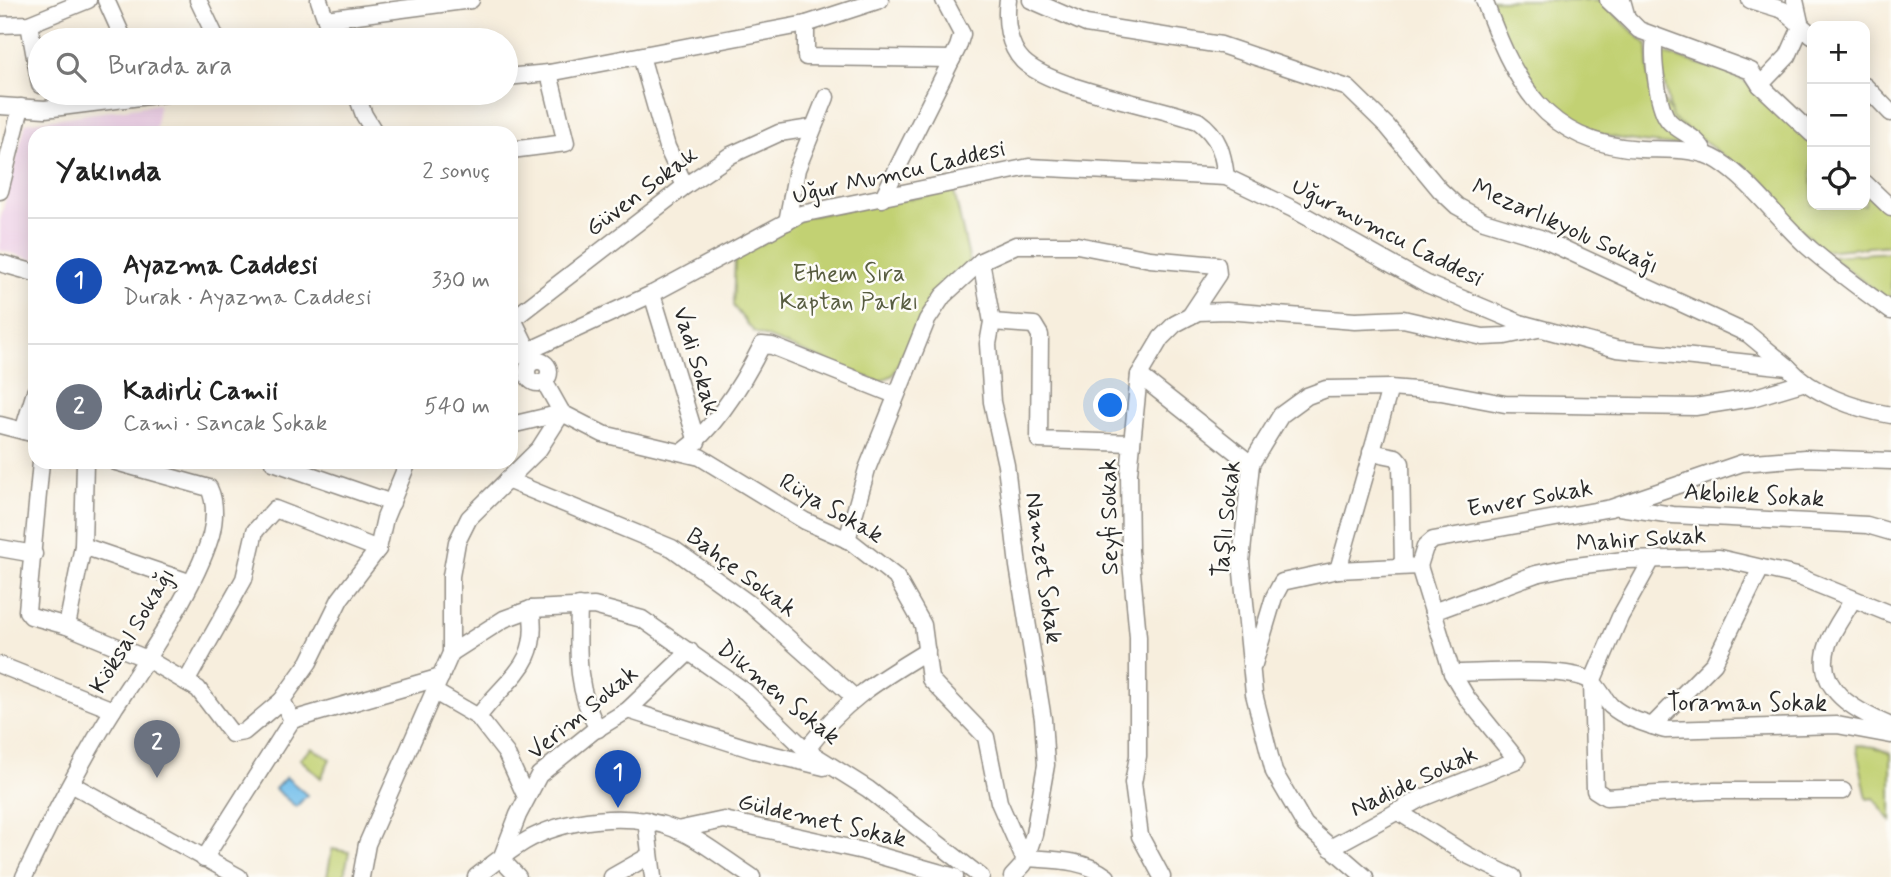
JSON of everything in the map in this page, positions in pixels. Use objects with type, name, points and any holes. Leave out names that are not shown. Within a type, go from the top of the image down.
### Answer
[{"type":"street","points":[[0,25],[29,24],[88,0]]},
{"type":"street","points":[[106,0],[119,28]]},
{"type":"street","points":[[198,0],[211,28]]},
{"type":"street","points":[[319,0],[329,28]]},
{"type":"street","points":[[326,19],[471,0]]},
{"type":"street","points":[[518,76],[549,73],[806,24],[880,0]]},
{"type":"street","points":[[882,199],[962,34],[944,0]]},
{"type":"street","points":[[1008,0],[1006,14],[1014,50],[1035,71],[1198,121],[1211,130],[1223,151],[1226,177]]},
{"type":"street","name":"Mezarlıkyolu Sokağı","points":[[1031,0],[1086,24],[1221,45],[1348,88],[1388,126],[1440,190],[1457,206],[1484,221],[1540,238],[1748,334],[1788,367]]},
{"type":"street","points":[[1484,0],[1502,48],[1530,97],[1557,122],[1585,138],[1625,148],[1705,154],[1719,161],[1806,245],[1891,311]]},
{"type":"street","points":[[1608,0],[1639,30],[1655,38],[1735,63],[1751,71],[1760,85],[1807,129]]},
{"type":"street","points":[[1622,0],[1627,18]]},
{"type":"street","points":[[1750,0],[1783,10],[1807,31]]},
{"type":"street","points":[[1796,0],[1807,31]]},
{"type":"street","points":[[29,24],[30,28]]},
{"type":"street","points":[[806,24],[806,57],[952,59]]},
{"type":"street","points":[[1760,85],[1807,31]]},
{"type":"street","points":[[1655,38],[1656,83],[1663,112],[1668,121],[1702,146],[1705,154]]},
{"type":"street","points":[[641,56],[667,147],[685,186]]},
{"type":"street","points":[[518,149],[566,143],[549,73]]},
{"type":"street","points":[[1870,91],[1891,113]]},
{"type":"street","points":[[787,222],[797,169],[825,97]]},
{"type":"street","points":[[0,106],[28,105]]},
{"type":"street","points":[[359,105],[361,126]]},
{"type":"street","points":[[363,105],[372,126]]},
{"type":"street","points":[[0,191],[21,107]]},
{"type":"street","name":"Güven Sokak","points":[[518,312],[685,186],[760,140],[779,133],[811,128]]},
{"type":"street","name":"Uğur Mumcu Caddesi","points":[[518,358],[531,357],[801,215],[1003,170],[1030,167],[1226,177]]},
{"type":"street","name":"Uğurmumcu Caddesi","points":[[1226,177],[1293,209],[1427,284],[1540,328],[1618,349],[1788,367]]},
{"type":"street","points":[[1870,188],[1891,208]]},
{"type":"street","points":[[846,540],[867,469],[895,395],[938,304],[981,261],[1016,245],[1077,245],[1150,259],[1217,265],[1218,274],[1190,316]]},
{"type":"street","name":"Namzet Sokak","points":[[981,261],[992,322],[988,344],[992,402],[1006,465],[1045,753],[1034,834],[1025,859],[1012,877]]},
{"type":"street","points":[[0,263],[28,271]]},
{"type":"street","name":"Vadi Sokak","points":[[652,294],[696,442]]},
{"type":"street","name":"Seyfi Sokak","points":[[1162,877],[1140,836],[1133,783],[1138,756],[1138,637],[1130,551],[1129,473],[1139,375],[1161,338],[1175,324],[1198,312],[1226,311],[1342,321],[1403,319],[1483,337],[1505,336],[1540,328]]},
{"type":"street","points":[[992,322],[1034,325],[1040,335],[1039,440],[1132,443]]},
{"type":"street","points":[[518,330],[531,357],[529,377],[534,382],[544,381],[562,413]]},
{"type":"street","points":[[682,452],[696,442],[733,393],[762,345],[772,346],[895,395]]},
{"type":"street","points":[[1788,367],[1802,383],[1834,398],[1891,415]]},
{"type":"street","points":[[1139,375],[1251,464]]},
{"type":"street","name":"Taşlı Sokak","points":[[1365,877],[1305,825],[1274,772],[1254,694],[1241,562],[1251,464],[1281,415],[1307,396],[1326,389],[1390,388],[1441,392],[1505,404],[1695,407],[1752,398],[1802,383]]},
{"type":"street","points":[[1338,570],[1390,388]]},
{"type":"street","points":[[518,423],[562,413]]},
{"type":"street","points":[[361,877],[367,844],[451,653],[451,576],[457,542],[469,518],[539,449],[562,413]]},
{"type":"street","name":"Rüya Sokak","points":[[562,413],[603,434],[651,448],[700,457],[805,521],[846,540],[896,577],[923,625],[930,679],[986,737],[999,802],[1025,859]]},
{"type":"street","points":[[0,425],[28,433]]},
{"type":"street","points":[[1371,452],[1396,457],[1401,463],[1411,566],[1433,612],[1452,673],[1554,673],[1580,676],[1592,682]]},
{"type":"street","name":"Enver Sokak","points":[[1411,566],[1433,540],[1614,507],[1742,463],[1805,458],[1891,461]]},
{"type":"street","points":[[40,469],[27,611],[39,619],[67,626],[147,659],[186,682],[211,703],[232,734],[244,732],[282,700],[309,662],[340,599],[378,549],[381,531],[405,469]]},
{"type":"street","points":[[67,626],[83,546],[85,469]]},
{"type":"street","name":"Köksal Sokağı","points":[[24,877],[113,710],[147,659],[190,582],[211,534],[215,509],[209,488],[141,469]]},
{"type":"street","points":[[293,469],[392,503]]},
{"type":"street","name":"Bahçe Sokak","points":[[507,480],[672,548],[751,605],[854,697]]},
{"type":"street","name":"Akbilek Sokak","points":[[1614,507],[1672,515],[1867,524],[1891,532]]},
{"type":"street","points":[[186,682],[244,579],[255,531],[275,509],[378,549]]},
{"type":"street","points":[[83,546],[190,582]]},
{"type":"street","points":[[0,548],[34,554]]},
{"type":"street","name":"Mahir Sokak","points":[[1433,612],[1536,574],[1568,567],[1624,560],[1719,558],[1824,585],[1852,601],[1891,614]]},
{"type":"street","points":[[1651,561],[1620,617],[1592,682],[1595,790],[1606,797],[1708,791],[1843,791]]},
{"type":"street","points":[[1252,672],[1274,597],[1282,582],[1338,570],[1411,566]]},
{"type":"street","points":[[1652,726],[1714,663],[1761,569]]},
{"type":"street","points":[[1852,601],[1827,646],[1827,677],[1841,698],[1857,712],[1891,726]]},
{"type":"street","points":[[579,606],[580,686],[586,709],[598,729]]},
{"type":"street","name":"Dikmen Sokak","points":[[451,653],[475,635],[531,609],[594,606],[642,618],[746,692],[806,750],[868,789],[981,877]]},
{"type":"street","points":[[478,717],[520,671],[531,651],[531,609]]},
{"type":"street","name":"Verim Sokak","points":[[501,859],[539,775],[598,729],[628,710],[690,651]]},
{"type":"street","points":[[806,750],[828,722],[854,697],[926,652]]},
{"type":"street","points":[[0,665],[113,710]]},
{"type":"street","name":"Nadide Sokak","points":[[1330,848],[1397,811],[1517,760],[1467,698],[1452,673]]},
{"type":"street","name":"Toraman Sokak","points":[[1592,682],[1612,706],[1652,726],[1681,731],[1837,725],[1891,734]]},
{"type":"street","points":[[438,684],[478,717],[506,753],[527,797]]},
{"type":"street","points":[[204,859],[292,720],[438,684]]},
{"type":"street","points":[[282,700],[292,720]]},
{"type":"street","points":[[628,710],[754,750],[836,770]]},
{"type":"street","points":[[73,785],[239,877]]},
{"type":"street","points":[[1397,811],[1467,855],[1513,877]]},
{"type":"street","points":[[646,820],[653,877]]},
{"type":"street","points":[[482,874],[524,842],[558,829],[598,821],[646,820],[677,830],[752,877]]},
{"type":"street","name":"Güldemet Sokak","points":[[677,830],[724,820],[863,851],[955,877]]},
{"type":"street","points":[[612,877],[649,856]]},
{"type":"street","points":[[501,859],[518,877]]},
{"type":"street","points":[[1025,859],[1073,862],[1097,869],[1107,877]]},
{"type":"shaded area","points":[[159,105],[156,126],[28,126],[28,258],[0,250],[0,220],[26,123]]},
{"type":"green space","points":[[1487,0],[1600,0],[1647,45],[1650,84],[1698,147],[1620,139],[1565,119],[1549,107],[1529,84]]},
{"type":"green space","points":[[1657,51],[1729,73],[1746,82],[1807,134],[1807,210],[1870,210],[1870,194],[1891,215],[1891,245],[1823,251],[1729,160],[1672,118]]},
{"type":"green space","name":"Ethem Sıra Kaptan Parkı","points":[[954,191],[970,263],[924,311],[893,375],[879,382],[754,332],[733,306],[735,260],[804,217]]},
{"type":"green space","points":[[1891,252],[1891,303],[1830,256]]},
{"type":"green space","points":[[1856,745],[1875,747],[1891,754],[1891,821],[1874,798],[1867,799]]},
{"type":"green space","points":[[312,748],[330,759],[321,778],[300,759]]},
{"type":"green space","points":[[332,849],[349,852],[344,877],[327,877]]},
{"type":"water","points":[[286,777],[307,795],[296,807],[275,789]]},
{"type":"place","name":"Kadirli Camii","points":[[157,778]]},
{"type":"place","name":"Ayazma Caddesi","points":[[618,808]]}]
